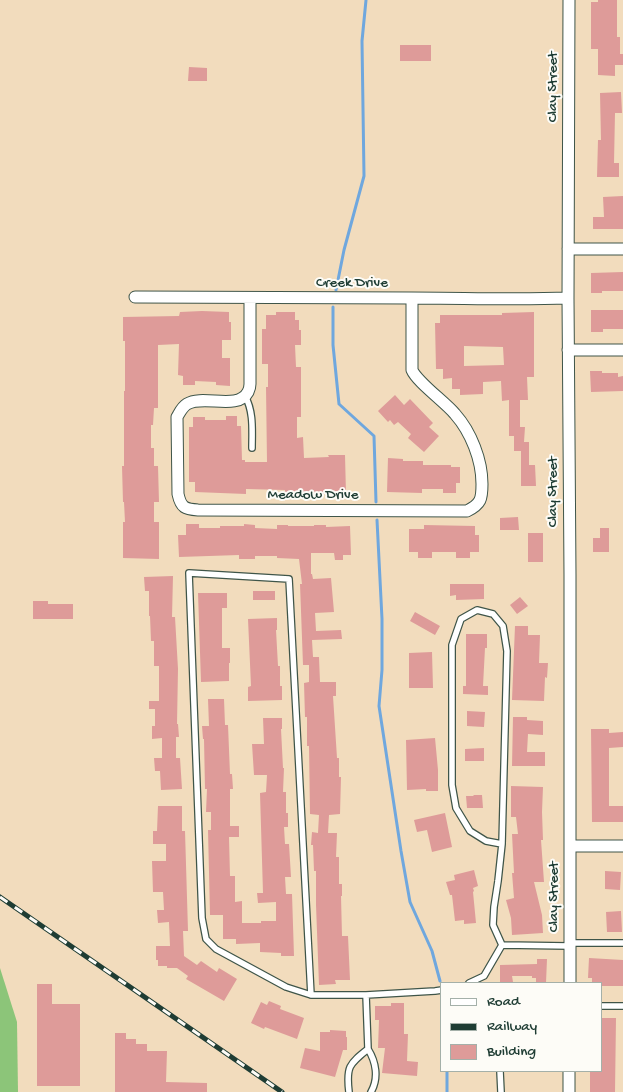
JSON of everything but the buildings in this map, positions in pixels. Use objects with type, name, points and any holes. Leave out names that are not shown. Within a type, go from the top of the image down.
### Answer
[{"type":"street","name":"Clay Street","points":[[569,0],[570,982]]},
{"type":"street","points":[[568,249],[623,249]]},
{"type":"street","name":"Creek Drive","points":[[135,297],[526,300],[568,298]]},
{"type":"street","name":"Meadow Drive","points":[[245,396],[243,399],[232,402],[192,402],[186,404],[177,417],[178,494],[179,500],[187,509],[467,511],[474,508],[480,502],[482,479],[470,435],[454,413],[417,378],[412,370],[412,298]]},
{"type":"street","points":[[245,396],[250,384],[250,299]]},
{"type":"street","points":[[568,350],[623,350]]},
{"type":"street","points":[[570,846],[623,846]]},
{"type":"street","points":[[569,1072],[569,1092]]},
{"type":"lane","points":[[245,396],[251,415],[252,448]]},
{"type":"lane","points":[[311,995],[289,579],[190,573],[201,899],[206,938],[216,949],[286,987],[311,995],[440,990]]},
{"type":"lane","points":[[502,844],[486,841],[470,831],[456,808],[452,785],[452,645],[461,619],[477,610],[493,614],[503,626],[506,651],[502,844],[493,925],[502,945]]},
{"type":"lane","points":[[502,945],[623,943]]},
{"type":"lane","points":[[471,982],[484,976],[502,945]]},
{"type":"lane","points":[[484,976],[487,982]]},
{"type":"lane","points":[[366,994],[368,1049],[375,1065],[375,1076],[371,1092]]},
{"type":"lane","points":[[603,1006],[623,1006]]},
{"type":"lane","points":[[349,1092],[349,1068],[352,1061],[368,1049]]},
{"type":"lane","points":[[500,1072],[501,1092]]},
{"type":"green space","points":[[0,968],[17,1022],[18,1092],[0,1092]]},
{"type":"waterway","points":[[336,290],[344,250],[364,176],[362,41],[366,0]]},
{"type":"waterway","points":[[333,307],[333,345],[339,404],[374,436],[376,502]]},
{"type":"waterway","points":[[377,520],[382,619],[382,670],[379,706],[410,902],[432,951],[440,981]]},
{"type":"waterway","points":[[447,1072],[447,1092]]},
{"type":"railway","points":[[0,897],[282,1092]]}]
